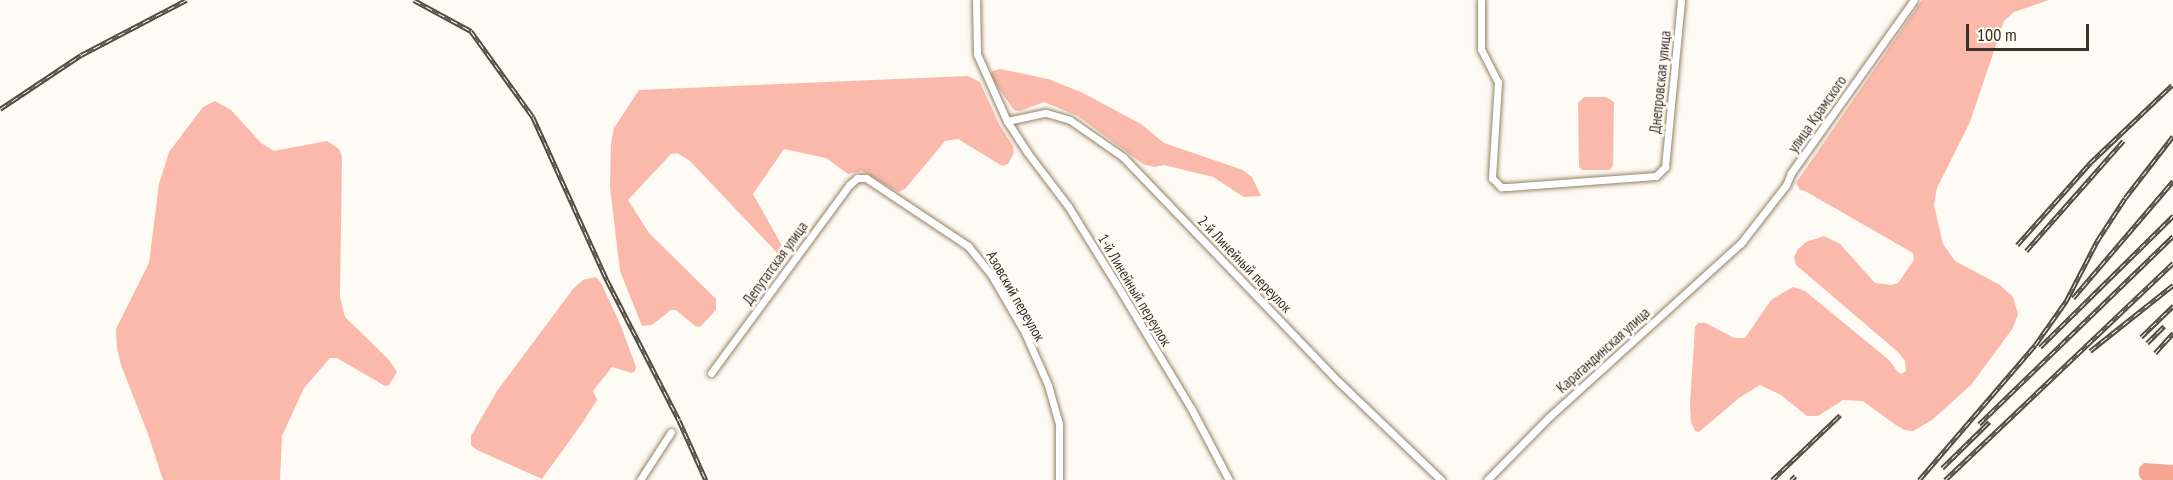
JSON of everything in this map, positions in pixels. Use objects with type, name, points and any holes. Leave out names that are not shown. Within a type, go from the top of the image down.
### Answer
[{"type":"street","name":"1-й Линейный переулок","points":[[976,0],[977,54],[1007,121],[1027,152],[1068,206],[1099,256],[1191,408],[1229,480]]},
{"type":"street","name":"Днепровская улица","points":[[1481,0],[1481,49],[1498,82],[1492,178],[1501,187],[1656,176],[1665,167],[1681,0]]},
{"type":"street","name":"улица Крамского","points":[[1741,243],[1786,185],[1791,173],[1914,0]]},
{"type":"street","name":"2-й Линейный переулок","points":[[1007,121],[1046,113],[1054,115],[1070,120],[1123,157],[1340,382],[1441,480]]},
{"type":"street","name":"Депутатская улица","points":[[711,373],[849,185],[857,178],[866,178]]},
{"type":"street","name":"Азовский переулок","points":[[866,178],[968,246],[992,276],[1024,333],[1048,385],[1059,424],[1059,480]]},
{"type":"street","name":"Карагандинская улица","points":[[1487,480],[1548,417],[1741,243]]},
{"type":"street","points":[[640,480],[671,432]]},
{"type":"shaded area","points":[[1922,0],[2049,0],[2014,12],[2004,21],[1970,122],[1937,188],[1934,205],[1943,244],[1955,261],[2000,285],[2013,297],[2018,314],[2013,328],[1971,385],[1932,420],[1913,431],[1904,430],[1863,401],[1843,400],[1818,416],[1807,416],[1781,395],[1760,385],[1739,398],[1699,432],[1695,431],[1691,423],[1690,404],[1695,327],[1698,323],[1706,323],[1734,338],[1745,338],[1771,300],[1793,287],[1805,291],[1889,360],[1901,374],[1906,371],[1905,361],[1898,352],[1796,265],[1794,257],[1798,249],[1806,242],[1824,236],[1840,244],[1875,283],[1891,285],[1898,283],[1914,260],[1913,253],[1800,190],[1796,183]]},
{"type":"shaded area","points":[[1000,69],[1048,79],[1081,92],[1141,124],[1164,143],[1243,170],[1252,177],[1261,196],[1244,197],[1213,177],[1164,165],[1154,167],[1143,164],[1078,116],[1044,102],[1020,111],[1014,110],[990,76],[993,71]]},
{"type":"shaded area","points":[[968,76],[980,82],[999,124],[1013,146],[1014,153],[1008,164],[1002,166],[958,139],[945,141],[905,189],[898,192],[862,171],[848,174],[826,158],[784,149],[753,194],[785,251],[782,258],[690,161],[677,153],[671,154],[628,200],[649,233],[716,299],[716,310],[700,327],[695,326],[676,310],[671,310],[652,325],[642,326],[620,271],[610,187],[611,144],[614,128],[639,90]]},
{"type":"shaded area","points":[[1584,97],[1606,97],[1614,102],[1613,165],[1610,170],[1582,170],[1579,167],[1578,103]]},
{"type":"shaded area","points":[[215,101],[231,110],[261,143],[274,151],[327,141],[339,149],[342,157],[340,297],[345,317],[389,360],[397,372],[389,385],[385,386],[337,358],[330,358],[304,388],[282,436],[280,480],[163,480],[121,365],[117,348],[116,329],[149,263],[159,184],[169,152],[203,107]]},
{"type":"shaded area","points":[[596,277],[621,326],[636,367],[635,371],[632,373],[612,367],[593,391],[597,400],[542,479],[477,450],[471,445],[471,436],[497,391],[573,289],[583,280]]},
{"type":"shaded area","points":[[2144,463],[2173,465],[2173,480],[2142,480],[2139,476],[2139,468]]},
{"type":"railway","points":[[0,109],[81,55],[186,0]]},
{"type":"railway","points":[[414,0],[471,31],[533,117],[607,280],[679,420],[706,480]]},
{"type":"railway","points":[[2017,245],[2090,163],[2172,85]]},
{"type":"railway","points":[[1919,480],[2035,345],[2066,301],[2097,241],[2125,198],[2173,136]]},
{"type":"railway","points":[[2026,251],[2123,141]]},
{"type":"railway","points":[[2073,298],[2173,181]]},
{"type":"railway","points":[[2040,347],[2173,216]]},
{"type":"railway","points":[[1979,424],[2173,236]]},
{"type":"railway","points":[[1945,480],[2173,263]]},
{"type":"railway","points":[[2090,351],[2173,285]]},
{"type":"railway","points":[[2141,337],[2173,306]]},
{"type":"railway","points":[[2147,343],[2164,326]]},
{"type":"railway","points":[[2155,353],[2173,333]]},
{"type":"railway","points":[[1772,480],[1840,415]]},
{"type":"railway","points":[[1942,468],[1989,422]]},
{"type":"railway","points":[[1791,480],[1795,476]]}]
